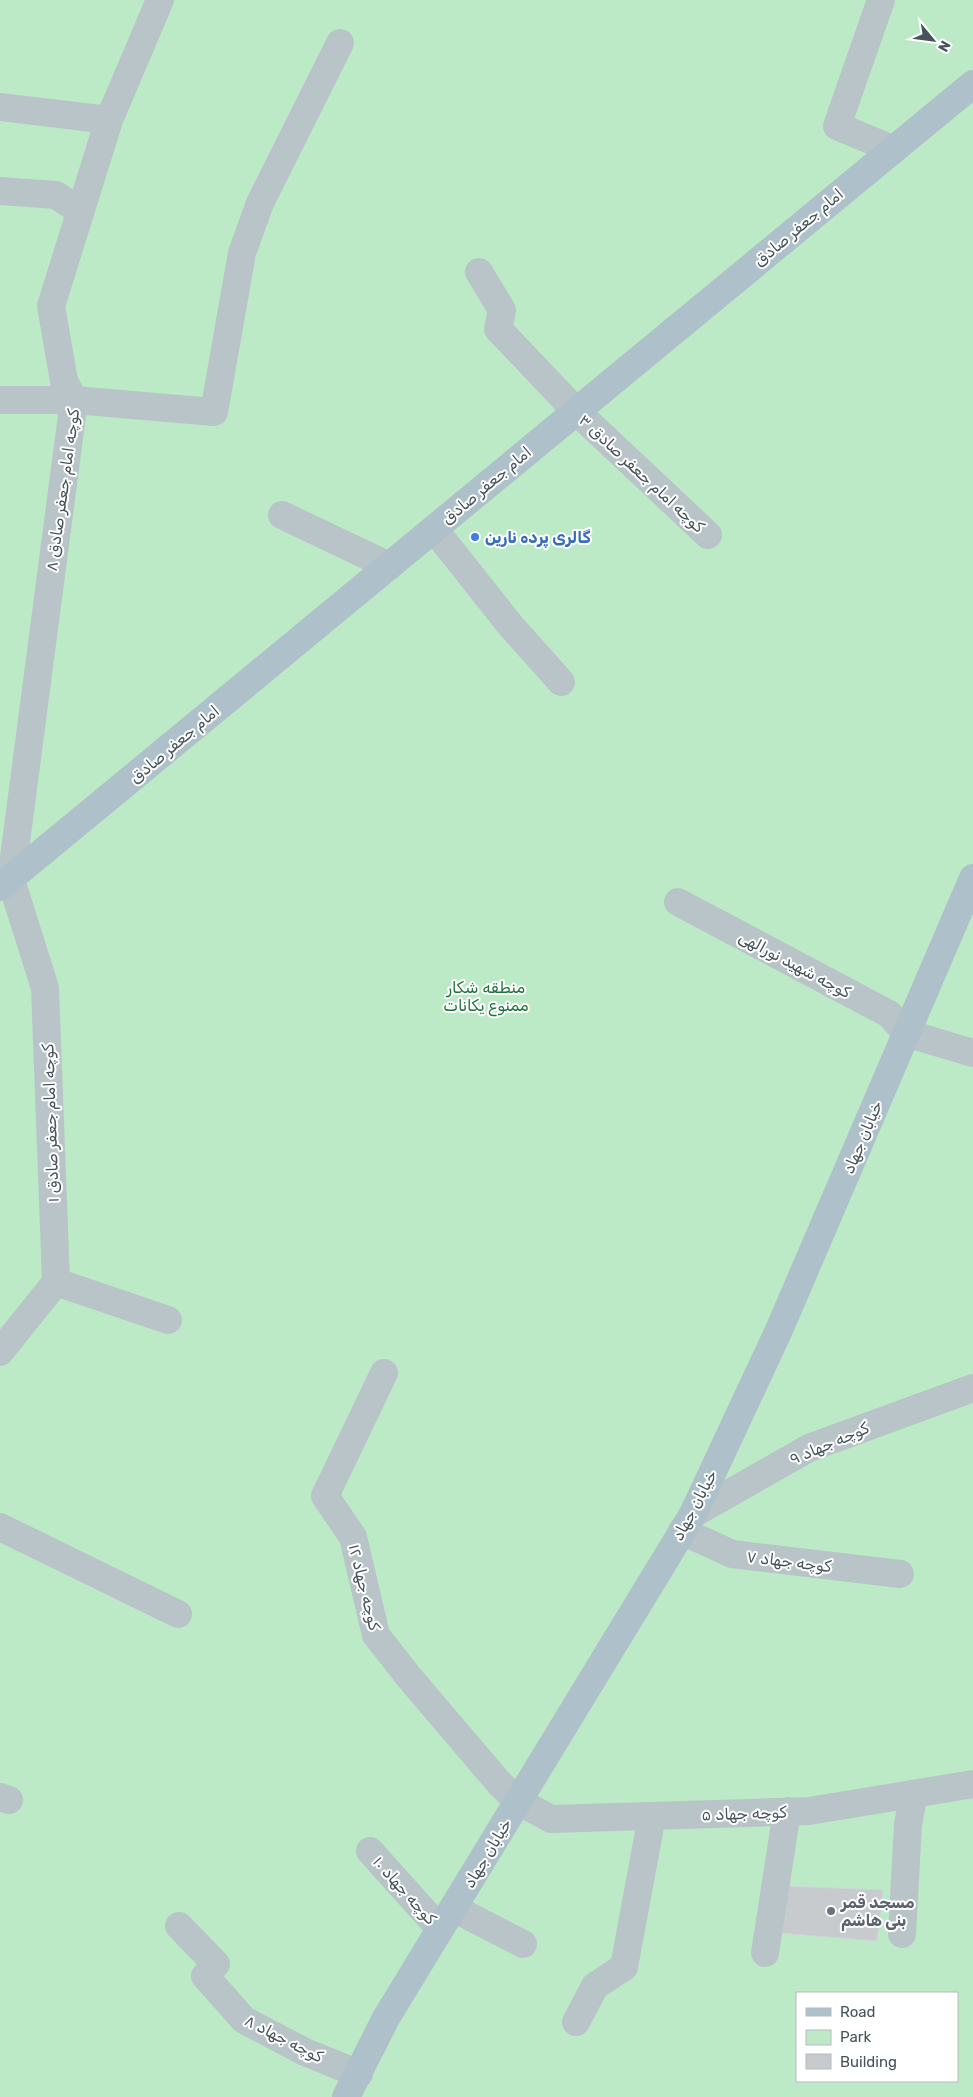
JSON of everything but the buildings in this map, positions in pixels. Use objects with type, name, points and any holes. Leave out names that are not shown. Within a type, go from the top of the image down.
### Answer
[{"type":"main road","name":"امام جعفر صادق","points":[[5,883],[973,84]]},
{"type":"main road","name":"خیابان جهاد","points":[[353,2086],[386,2018],[688,1522],[779,1330],[973,878]]},
{"type":"street","name":"کوچه امام جعفر صادق ۸","points":[[5,883],[74,400],[64,381],[52,306],[109,120],[160,0]]},
{"type":"street","points":[[881,0],[837,126],[892,149]]},
{"type":"street","points":[[0,400],[74,400],[214,412],[242,253],[260,203],[340,43]]},
{"type":"street","points":[[0,107],[109,120]]},
{"type":"street","points":[[0,191],[56,195],[80,211]]},
{"type":"street","name":"کوچه امام جعفر صادق ۳","points":[[480,272],[502,310],[498,329],[576,411],[708,535]]},
{"type":"street","points":[[282,515],[388,566]]},
{"type":"street","points":[[434,529],[511,626],[561,682]]},
{"type":"street","name":"کوچه امام جعفر صادق ۱","points":[[5,883],[45,988],[56,1282]]},
{"type":"street","name":"کوچه شهید نورالهی","points":[[678,902],[889,1014],[906,1033]]},
{"type":"street","points":[[906,1033],[973,1053]]},
{"type":"street","points":[[0,1352],[56,1282],[168,1320]]},
{"type":"street","name":"کوچه جهاد ۱۲","points":[[384,1373],[326,1496],[353,1538],[376,1635],[408,1676],[500,1784],[518,1801]]},
{"type":"street","name":"کوچه جهاد ۹","points":[[688,1522],[809,1448],[973,1388]]},
{"type":"street","name":"کوچه جهاد ۷","points":[[688,1522],[732,1554],[900,1574]]},
{"type":"street","points":[[0,1527],[178,1614]]},
{"type":"street","name":"کوچه جهاد ۵","points":[[518,1801],[550,1819],[788,1812],[809,1811],[973,1784]]},
{"type":"street","points":[[902,1934],[908,1824],[914,1794]]},
{"type":"street","points":[[765,1953],[788,1812]]},
{"type":"street","points":[[576,2022],[595,1986],[624,1967],[652,1816]]},
{"type":"street","name":"کوچه جهاد ۱۰","points":[[370,1851],[447,1918]]},
{"type":"street","points":[[447,1918],[523,1944]]},
{"type":"street","name":"کوچه جهاد ۸","points":[[179,1926],[216,1964],[205,1976],[244,2020],[305,2052],[353,2086]]},
{"type":"green space","name":"منطقه شکار ممنوع یکانات","points":[[0,0],[973,0],[973,2097],[0,2097]]},
{"type":"place","name":"گالری پرده نارین","points":[[475,537]]},
{"type":"place","name":"مسجد قمر بنی هاشم","points":[[831,1911]]}]
